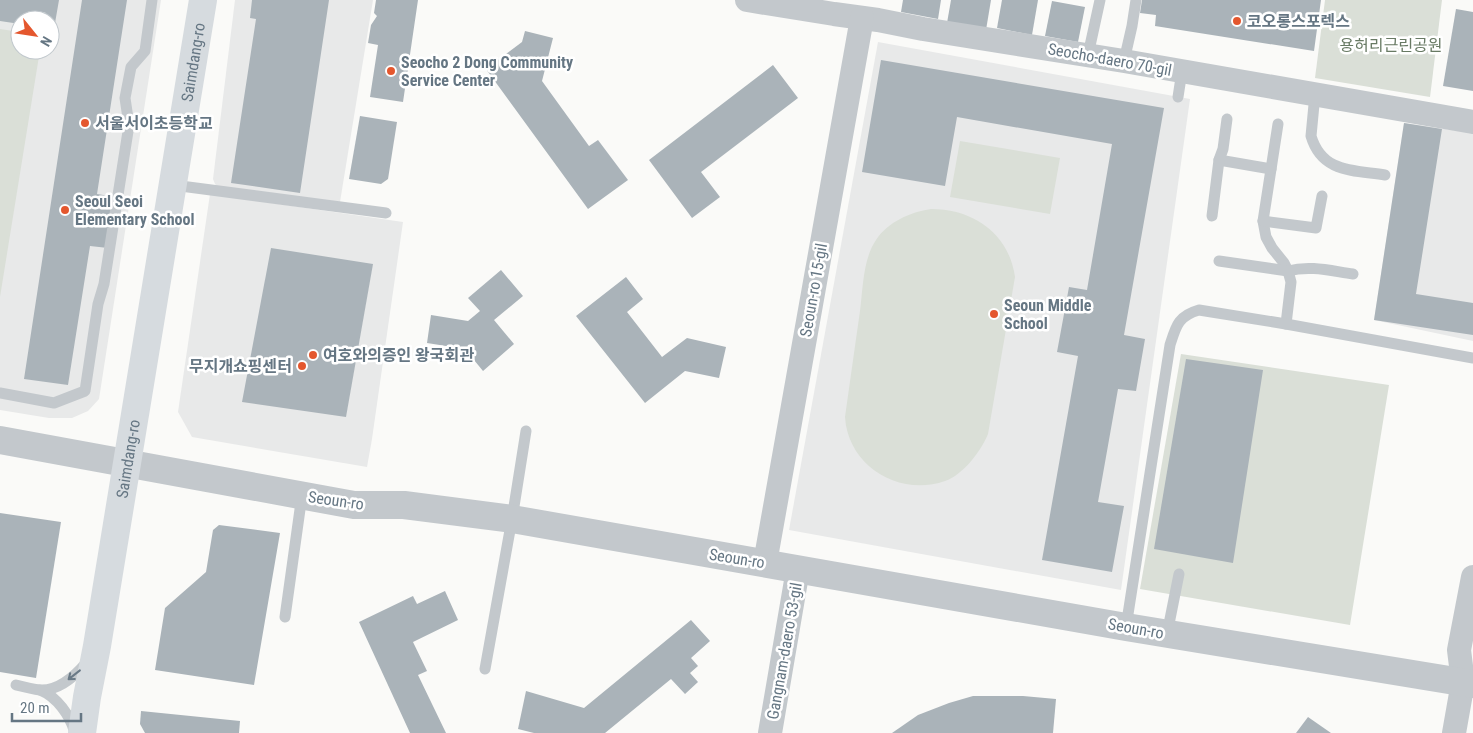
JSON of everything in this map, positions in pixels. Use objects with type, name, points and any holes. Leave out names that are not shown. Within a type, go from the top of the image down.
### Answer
[{"type":"main road","name":"Saimdang-ro","points":[[82,733],[87,697],[98,646],[203,0]]},
{"type":"street","name":"Seocho-daero 70-gil","points":[[746,0],[874,12],[923,29],[1124,61],[1473,122]]},
{"type":"street","name":"Seoun-ro 15-gil","points":[[765,563],[874,12]]},
{"type":"street","name":"Seoun-ro","points":[[0,440],[354,505],[404,505],[512,519],[1126,627],[1468,683]]},
{"type":"street","name":"Gangnam-daero 53-gil","points":[[770,733],[798,569]]},
{"type":"street","points":[[1454,733],[1468,683],[1459,650],[1473,577]]},
{"type":"lane","points":[[0,393],[54,403],[85,391],[129,125],[125,98],[131,68],[145,51],[152,0]]},
{"type":"lane","points":[[1088,55],[1100,0]]},
{"type":"lane","points":[[1124,61],[1136,0]]},
{"type":"lane","points":[[1178,97],[1182,71]]},
{"type":"lane","points":[[1315,94],[1311,136],[1312,142],[1325,160],[1331,165],[1342,169],[1385,175]]},
{"type":"lane","points":[[1212,216],[1219,160],[1223,149],[1227,119]]},
{"type":"lane","points":[[1278,124],[1263,220],[1266,237],[1284,263],[1291,282],[1286,324]]},
{"type":"lane","points":[[1219,160],[1271,169]]},
{"type":"lane","points":[[173,184],[386,213]]},
{"type":"lane","points":[[1263,220],[1316,228],[1322,196]]},
{"type":"lane","points":[[1219,261],[1288,271],[1298,268],[1311,268],[1353,274]]},
{"type":"lane","points":[[1126,627],[1170,345],[1178,322],[1192,312],[1199,310],[1473,358]]},
{"type":"lane","points":[[485,669],[526,430]]},
{"type":"lane","points":[[285,617],[302,495]]},
{"type":"lane","points":[[1167,634],[1179,574]]},
{"type":"lane","points":[[40,690],[55,687],[71,677],[81,669],[98,646]]},
{"type":"lane","points":[[16,685],[46,692],[58,702],[68,715],[75,733]]},
{"type":"shaded area","name":"Seoul Seoi Elementary School","points":[[0,0],[161,0],[99,399],[88,411],[72,418],[49,418],[0,410]]},
{"type":"shaded area","points":[[235,0],[373,0],[340,202],[217,186],[215,184],[213,179]]},
{"type":"shaded area","name":"Seoun Middle School","points":[[878,42],[1190,99],[1121,590],[789,530]]},
{"type":"shaded area","points":[[1404,123],[1473,133],[1473,341],[1374,320]]},
{"type":"shaded area","points":[[210,194],[403,222],[367,467],[192,437],[178,412]]},
{"type":"green space","name":"용허리근린공원","points":[[1325,0],[1442,0],[1430,97],[1315,78]]},
{"type":"green space","points":[[0,29],[10,30],[10,60],[38,60],[0,297]]},
{"type":"green space","points":[[960,141],[1060,158],[1050,214],[950,197]]},
{"type":"green space","points":[[931,209],[947,210],[961,214],[975,219],[987,227],[1005,248],[1015,277],[988,434],[985,441],[971,462],[952,478],[928,485],[910,485],[894,481],[866,463],[855,450],[848,434],[845,417],[868,256],[876,240],[893,223],[908,215]]},
{"type":"green space","points":[[1181,354],[1389,385],[1350,625],[1140,589]]},
{"type":"building","points":[[0,0],[59,0],[57,10],[10,10],[10,22],[0,21]]},
{"type":"building","name":"서울서이초등학교","points":[[82,0],[127,0],[97,194],[116,197],[108,248],[90,246],[68,385],[24,379]]},
{"type":"building","points":[[252,0],[329,0],[300,193],[231,183],[256,19],[250,18]]},
{"type":"building","name":"Seocho 2 Dong Community Service Center","points":[[376,0],[418,0],[403,102],[370,97],[378,45],[368,43],[371,25],[377,16],[374,13]]},
{"type":"building","points":[[903,0],[941,0],[938,19],[901,12]]},
{"type":"building","points":[[951,0],[991,0],[986,30],[947,23]]},
{"type":"building","points":[[1002,0],[1038,0],[1032,35],[997,28]]},
{"type":"building","name":"코오롱스포렉스","points":[[1142,0],[1321,0],[1314,51],[1155,26],[1156,15],[1140,13]]},
{"type":"building","points":[[1052,1],[1085,7],[1078,42],[1045,36]]},
{"type":"building","points":[[1456,9],[1473,12],[1473,91],[1443,86]]},
{"type":"building","points":[[525,31],[553,38],[542,81],[589,146],[598,140],[628,180],[588,209],[486,69],[522,42]]},
{"type":"building","points":[[881,60],[1164,108],[1124,335],[1145,339],[1136,391],[1118,389],[1098,502],[1124,506],[1112,572],[1042,560],[1078,356],[1057,352],[1069,287],[1087,290],[1112,144],[957,117],[945,186],[862,172]]},
{"type":"building","points":[[773,65],[798,98],[701,172],[720,197],[692,218],[649,160]]},
{"type":"building","points":[[360,116],[397,122],[388,179],[381,184],[349,179]]},
{"type":"building","points":[[1404,123],[1442,129],[1416,294],[1473,303],[1473,335],[1374,320]]},
{"type":"building","name":"무지개쇼핑센터","points":[[271,248],[373,264],[346,417],[242,402]]},
{"type":"building","points":[[501,270],[523,296],[494,320],[514,344],[483,371],[465,349],[427,343],[431,315],[468,321],[480,311],[468,298]]},
{"type":"building","points":[[626,277],[643,299],[627,312],[662,357],[687,338],[726,347],[719,378],[685,371],[645,403],[576,316]]},
{"type":"building","points":[[1186,359],[1263,370],[1233,563],[1154,549]]},
{"type":"building","points":[[0,513],[61,522],[36,678],[0,672]]},
{"type":"building","points":[[219,525],[280,533],[254,685],[155,670],[165,608],[206,572],[213,530]]},
{"type":"building","points":[[445,591],[458,620],[413,642],[427,671],[418,675],[446,733],[410,733],[359,622],[413,596],[417,604]]},
{"type":"building","points":[[691,620],[710,641],[691,658],[698,666],[690,673],[698,682],[685,694],[671,679],[605,733],[534,733],[518,729],[526,691],[584,708]]},
{"type":"building","points":[[973,696],[1023,696],[1056,699],[1053,733],[892,733],[918,715]]},
{"type":"building","points":[[141,711],[240,721],[239,733],[145,733],[140,724]]},
{"type":"building","points":[[1308,717],[1331,733],[1296,733]]},
{"type":"place","name":"코오롱스포렉스","points":[[1237,21]]},
{"type":"place","name":"Seocho 2 Dong Community Service Center","points":[[391,71]]},
{"type":"place","name":"서울서이초등학교","points":[[85,123]]},
{"type":"place","name":"Seoul Seoi Elementary School","points":[[65,210]]},
{"type":"place","name":"Seoun Middle School","points":[[994,314]]},
{"type":"place","name":"여호와의증인 왕국회관","points":[[313,355]]},
{"type":"place","name":"무지개쇼핑센터","points":[[302,366]]}]
